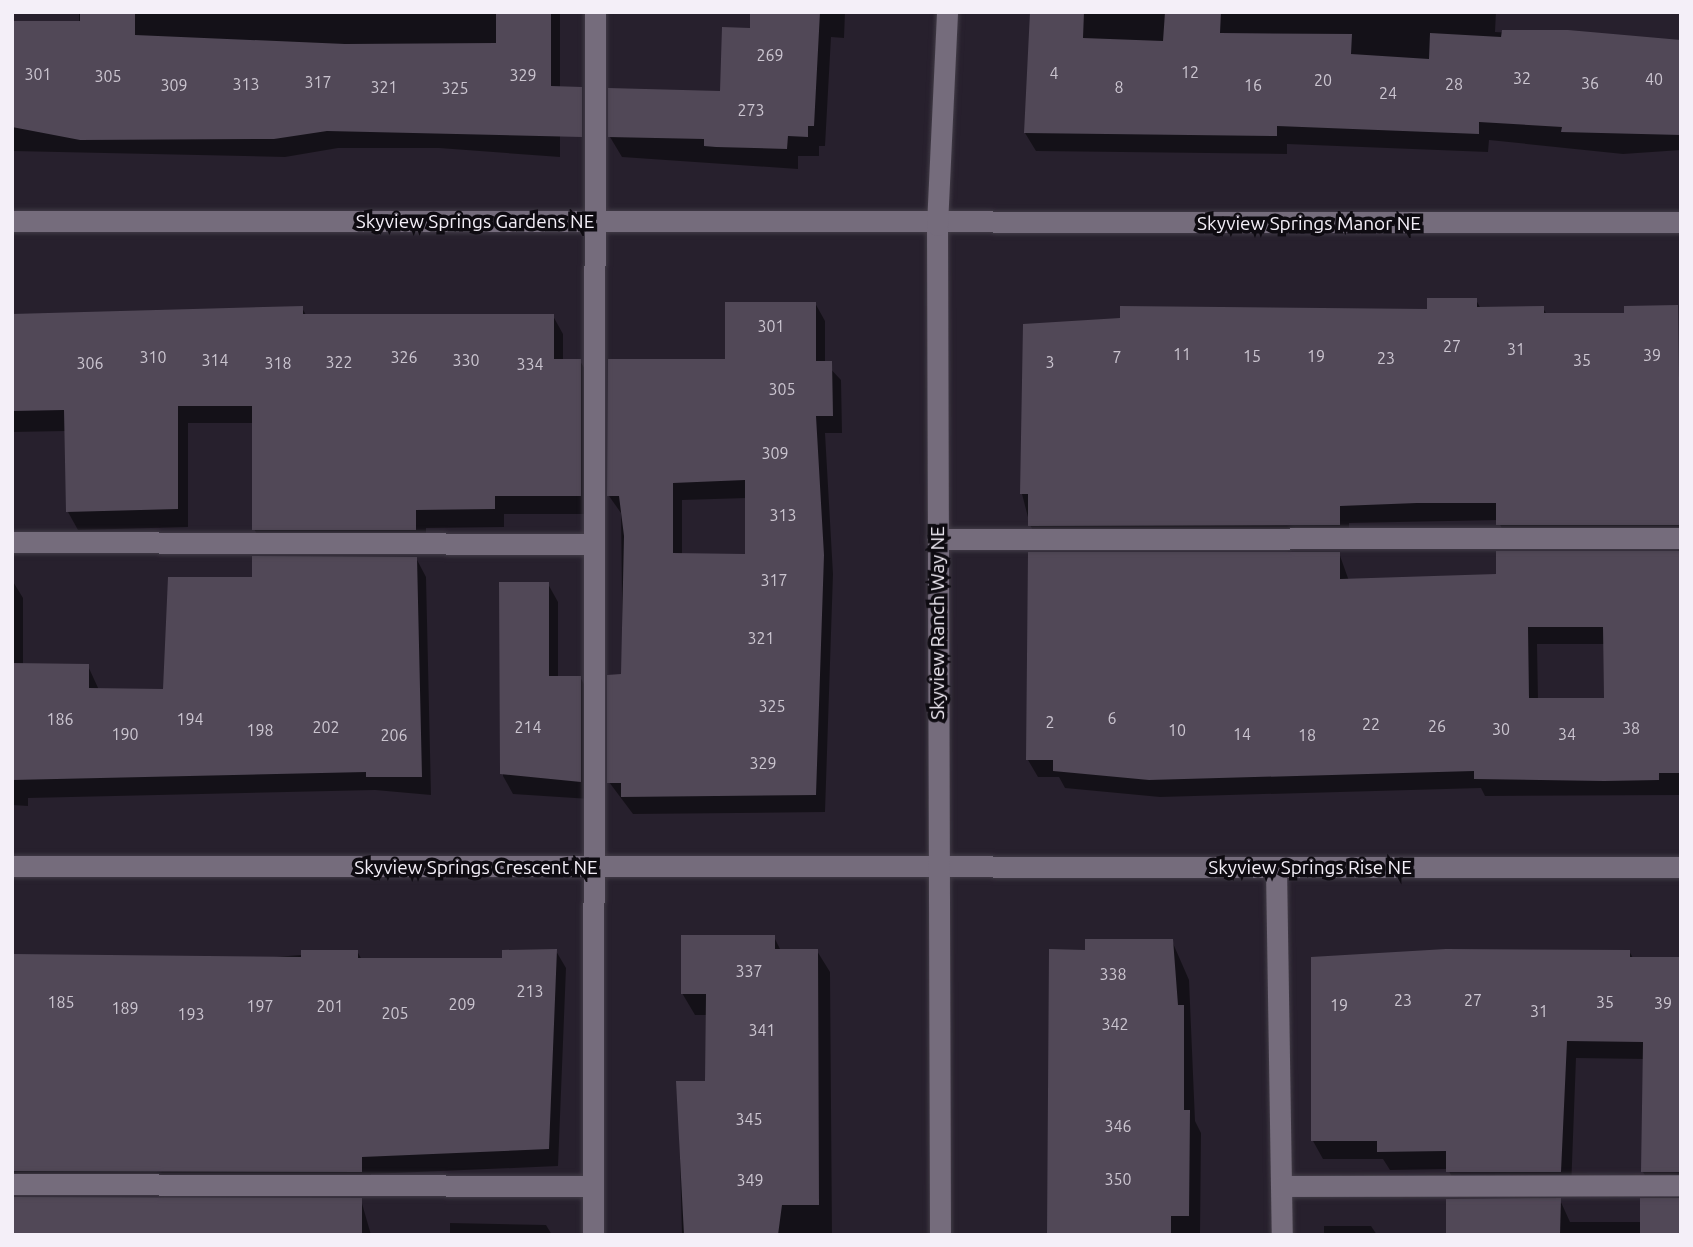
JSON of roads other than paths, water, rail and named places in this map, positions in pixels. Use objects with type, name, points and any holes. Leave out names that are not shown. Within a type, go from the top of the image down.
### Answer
[{"type":"street","points":[[593,1235],[591,544],[595,12]]},
{"type":"street","name":"Skyview Ranch Way NE","points":[[940,1235],[937,225],[947,12]]},
{"type":"street","name":"Skyview Springs Gardens NE","points":[[12,221],[937,225]]},
{"type":"street","name":"Skyview Springs Manor NE","points":[[937,225],[1681,222]]},
{"type":"street","points":[[937,539],[1681,538]]},
{"type":"street","points":[[12,542],[591,544]]},
{"type":"street","name":"Skyview Springs Crescent NE","points":[[12,866],[940,870]]},
{"type":"street","name":"Skyview Springs Rise NE","points":[[940,870],[1681,867]]},
{"type":"street","points":[[1276,868],[1282,1235]]},
{"type":"street","points":[[12,1184],[593,1186]]},
{"type":"street","points":[[1282,1186],[1681,1185]]}]
